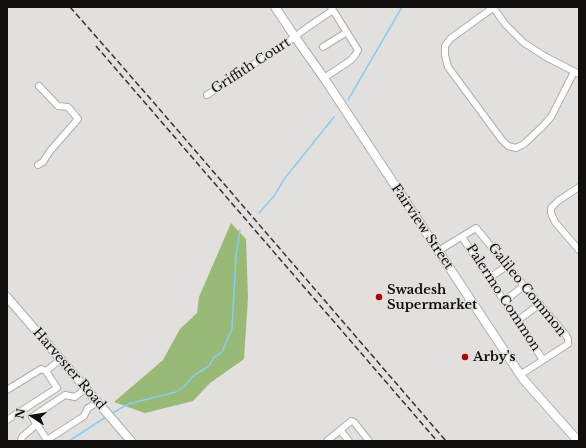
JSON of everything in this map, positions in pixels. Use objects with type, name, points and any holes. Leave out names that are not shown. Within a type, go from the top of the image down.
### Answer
[{"type":"main road","name":"Fairview Street","points":[[275,7],[324,78],[520,375],[578,441]]},
{"type":"main road","name":"Harvester Road","points":[[7,297],[131,441]]},
{"type":"street","points":[[494,7],[505,24],[524,43],[546,57],[577,73],[551,117],[524,144],[516,148],[508,146],[502,140],[448,67],[445,55],[445,46],[450,39],[494,7]]},
{"type":"street","name":"Griffith Court","points":[[207,95],[295,37],[332,8]]},
{"type":"street","points":[[324,78],[350,60],[358,50],[332,8]]},
{"type":"street","points":[[323,47],[347,32]]},
{"type":"street","points":[[38,165],[44,162],[50,151],[78,119],[68,107],[58,106],[39,86]]},
{"type":"street","points":[[579,187],[558,201],[551,208],[551,213],[555,222],[579,250]]},
{"type":"street","name":"Galileo Common","points":[[438,251],[476,228],[566,335],[568,344],[520,375]]},
{"type":"street","name":"Palermo Common","points":[[462,237],[543,360]]},
{"type":"street","points":[[489,278],[507,266]]},
{"type":"street","points":[[504,302],[524,286]]},
{"type":"street","points":[[517,321],[540,304]]},
{"type":"street","points":[[46,371],[61,359]]},
{"type":"street","points":[[7,390],[42,369],[46,371],[57,388],[7,420]]},
{"type":"street","points":[[86,388],[75,397],[65,395],[32,417],[47,440],[84,416],[88,408],[98,402]]},
{"type":"street","points":[[330,440],[351,421],[354,422],[369,441]]},
{"type":"street","points":[[21,441],[22,437],[37,424]]},
{"type":"street","points":[[340,430],[349,441]]},
{"type":"green space","points":[[231,223],[246,239],[248,298],[244,359],[210,383],[193,401],[145,413],[114,402],[163,360],[180,329],[197,313],[199,297]]},
{"type":"waterway","points":[[348,100],[402,7]]},
{"type":"waterway","points":[[259,213],[274,196],[285,178],[334,117]]},
{"type":"waterway","points":[[111,414],[128,404],[176,392],[185,386],[193,376],[209,366],[214,357],[222,352],[232,329],[236,256],[240,230]]},
{"type":"waterway","points":[[69,441],[106,417]]},
{"type":"railway","points":[[70,7],[446,441]]},
{"type":"railway","points":[[96,46],[437,441]]},
{"type":"place","name":"Swadesh Supermarket","points":[[379,297]]},
{"type":"place","name":"Arby's","points":[[465,357]]}]
